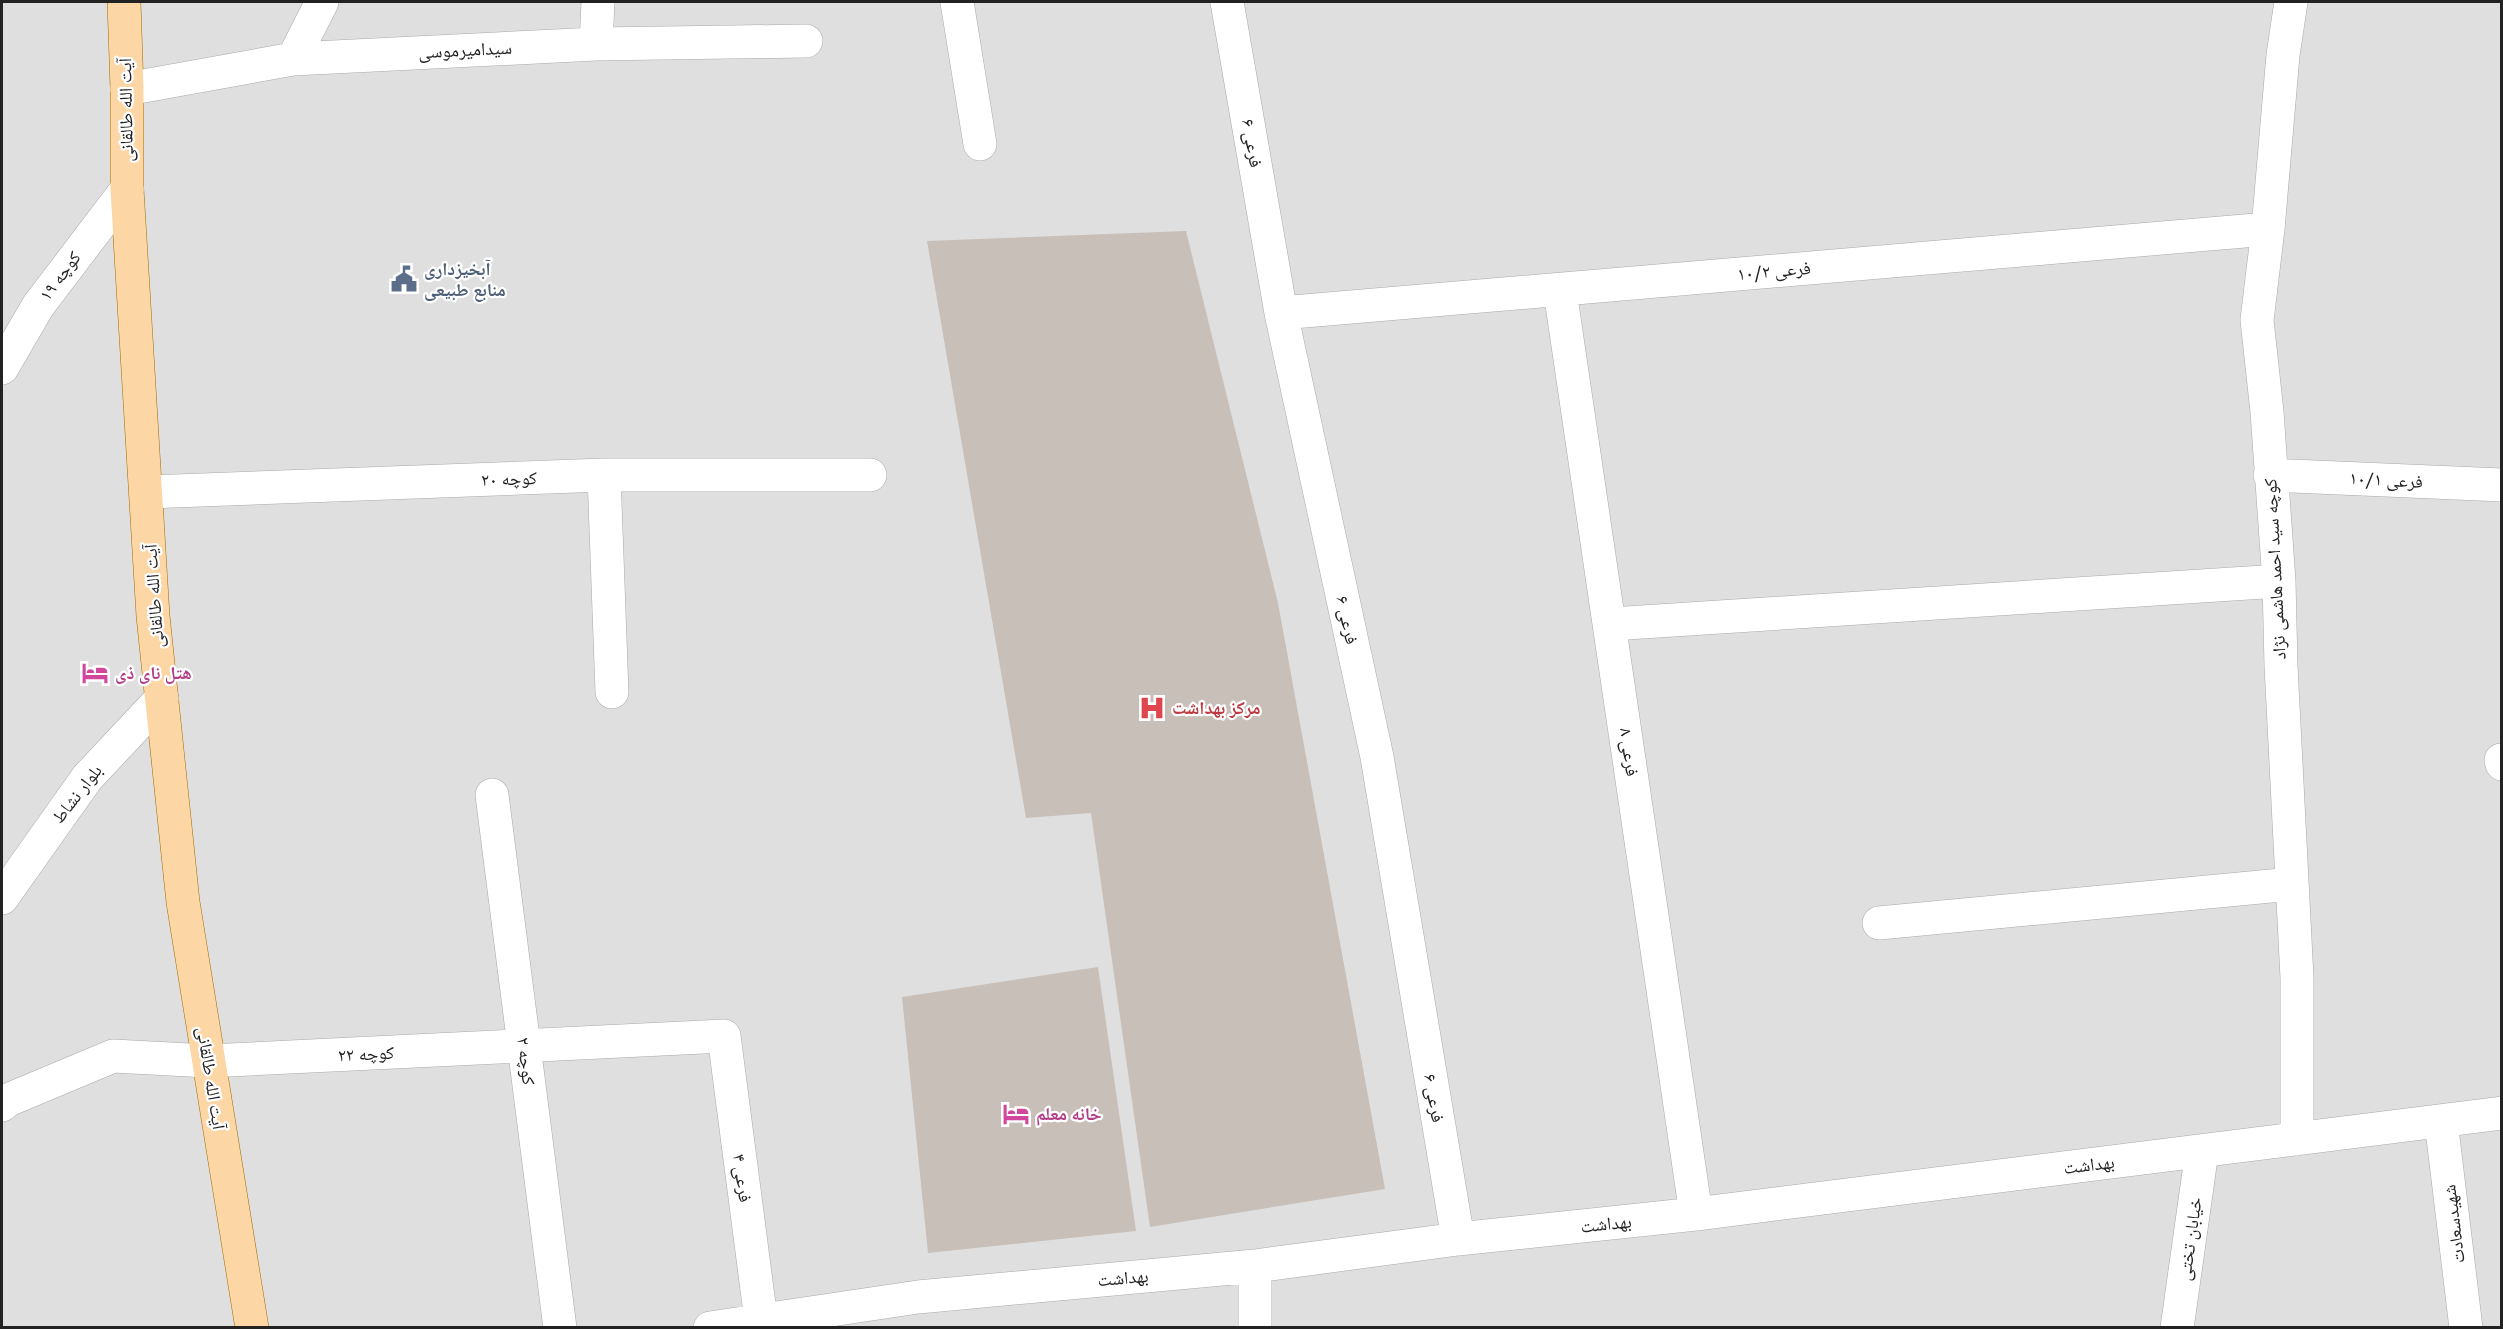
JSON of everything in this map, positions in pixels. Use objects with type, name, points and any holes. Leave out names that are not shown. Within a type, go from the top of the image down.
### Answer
[{"type":"main road","name":"آیت الله طالقانی","points":[[124,2],[127,189],[153,616],[183,902],[252,1328]]},
{"type":"street","points":[[293,59],[322,2]]},
{"type":"street","points":[[596,44],[598,2]]},
{"type":"street","points":[[957,2],[980,144]]},
{"type":"street","name":"فرعی ۶","points":[[1227,2],[1281,313],[1377,757],[1458,1239]]},
{"type":"street","name":"کوچه سید احمد هاشمی نژاد","points":[[2291,2],[2283,55],[2268,229],[2257,320],[2267,412],[2279,581],[2281,666],[2297,978],[2297,1139]]},
{"type":"street","name":"سیدامیرموسی","points":[[127,89],[293,59],[596,44],[806,41]]},
{"type":"street","name":"کوچه ۱۹","points":[[2,368],[38,306],[127,189]]},
{"type":"street","name":"فرعی ۱۰/۲","points":[[1281,313],[2268,229]]},
{"type":"street","name":"فرعی ۸","points":[[1560,291],[1611,624],[1696,1214]]},
{"type":"street","points":[[604,475],[612,692]]},
{"type":"street","name":"کوچه ۲۰","points":[[147,492],[604,475],[870,475]]},
{"type":"street","name":"فرعی ۱۰/۱","points":[[2270,475],[2502,485]]},
{"type":"street","points":[[1611,624],[2279,581]]},
{"type":"street","name":"بلوار نشاط","points":[[2,898],[87,778],[162,698]]},
{"type":"street","name":"کوچه ۲","points":[[492,795],[560,1328]]},
{"type":"street","points":[[1879,923],[2292,884]]},
{"type":"street","name":"کوچه ۲۲","points":[[208,1061],[724,1036]]},
{"type":"street","name":"فرعی ۴","points":[[724,1036],[761,1320]]},
{"type":"street","points":[[2,1105],[8,1100],[113,1056],[208,1061]]},
{"type":"street","name":"بهداشت","points":[[710,1328],[761,1320],[795,1321],[918,1297],[1255,1266],[1458,1239],[1696,1214],[2502,1113]]},
{"type":"street","name":"شهیدسعادت","points":[[2441,1121],[2466,1328]]},
{"type":"street","name":"خیابان تختی","points":[[2178,1328],[2202,1151]]},
{"type":"street","points":[[1255,1266],[1256,1328]]},
{"type":"shaded area","points":[[2,2],[2501,2],[2501,1327],[2,1327]]},
{"type":"building","name":"مرکز بهداشت","points":[[1186,231],[1278,603],[1385,1189],[1150,1227],[1091,813],[1026,818],[927,241]]},
{"type":"building","name":"خانه معلم","points":[[1098,967],[1136,1231],[928,1253],[902,997]]},
{"type":"place","name":"آبخیزداری منابع طبیعی","points":[[404,279]]},
{"type":"place","name":"هتل نای ذی","points":[[95,673]]},
{"type":"place","name":"مرکز بهداشت","points":[[1152,708]]},
{"type":"place","name":"خانه معلم","points":[[1016,1114]]}]
